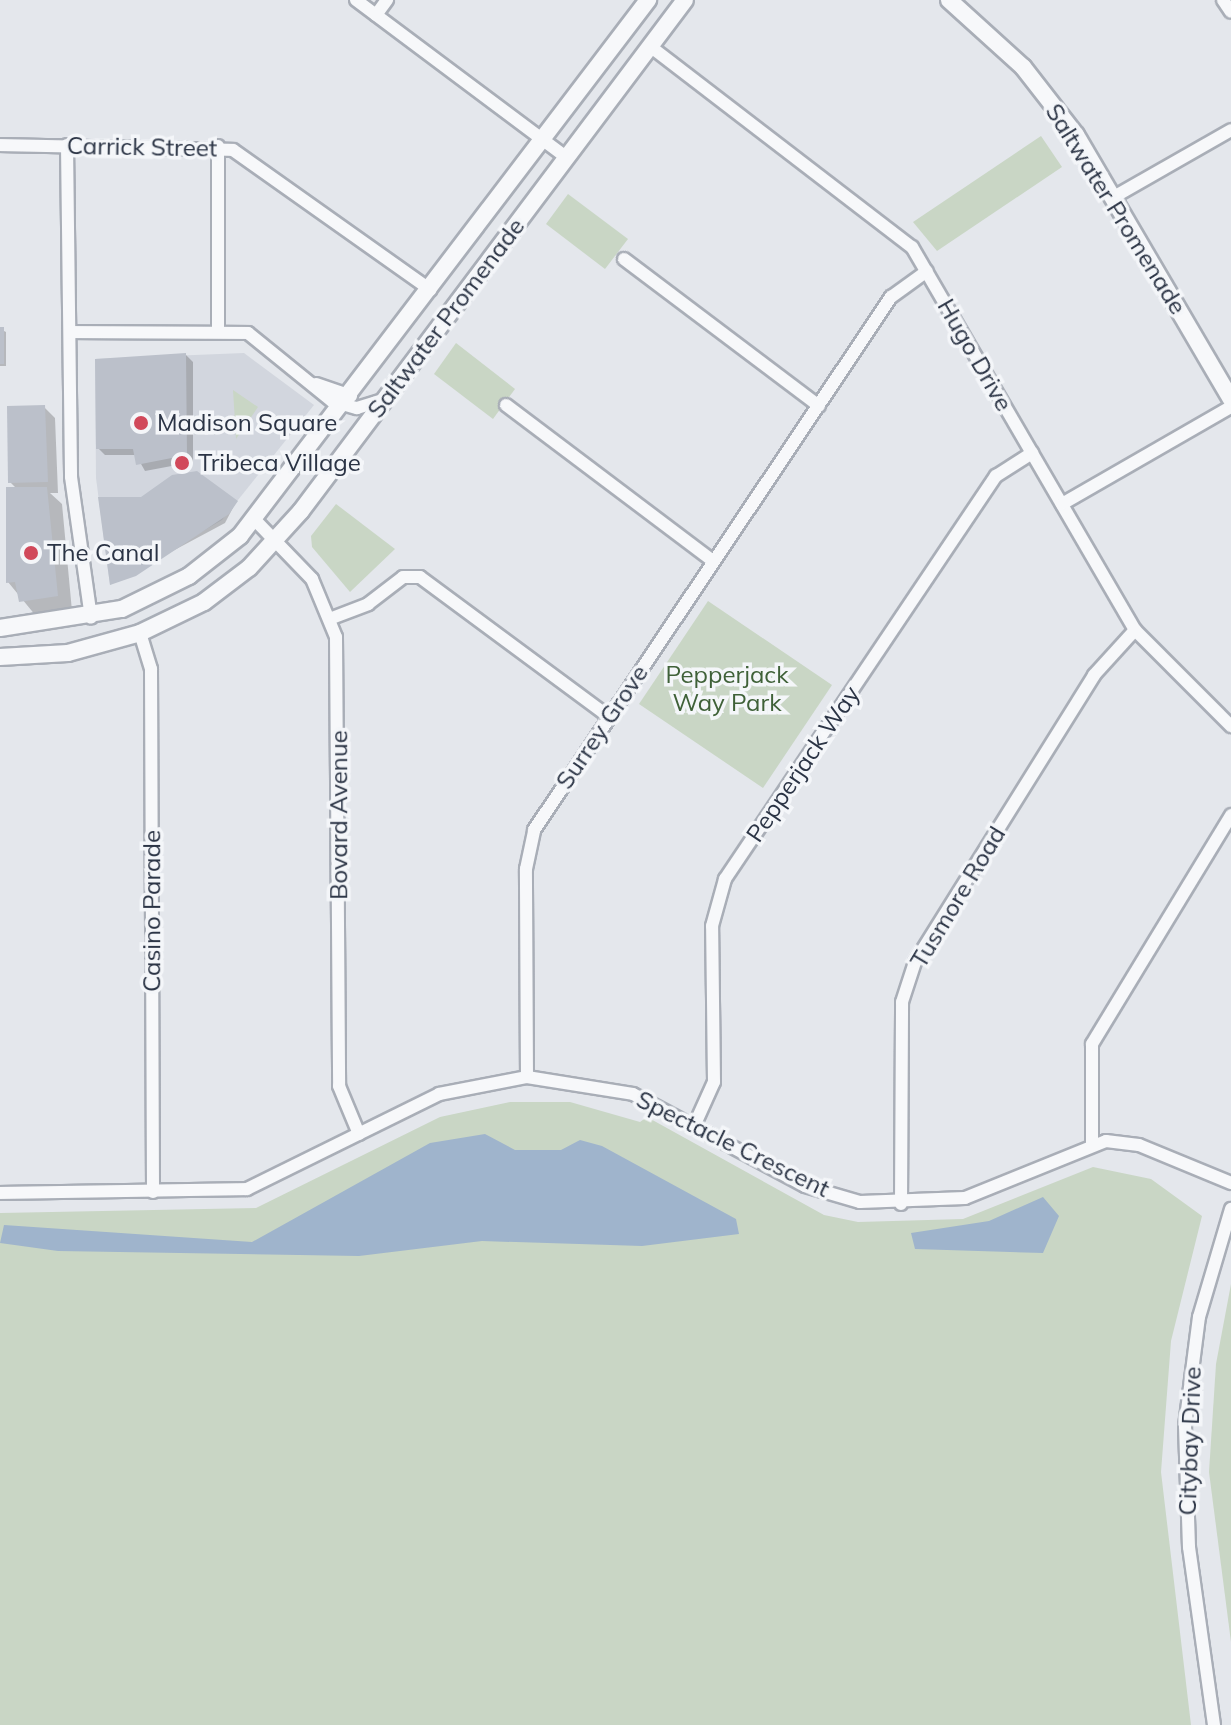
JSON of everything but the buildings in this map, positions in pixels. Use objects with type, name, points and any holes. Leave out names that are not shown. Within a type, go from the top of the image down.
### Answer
[{"type":"street","points":[[356,0],[567,158]]},
{"type":"street","points":[[376,15],[387,0]]},
{"type":"street","name":"Saltwater Promenade","points":[[0,628],[91,618],[189,576],[255,520],[648,0]]},
{"type":"street","name":"Saltwater Promenade","points":[[0,657],[68,653],[140,633],[204,602],[277,540],[685,0]]},
{"type":"street","name":"Saltwater Promenade","points":[[949,0],[1047,96],[1112,198],[1231,399]]},
{"type":"street","name":"Hugo Drive","points":[[651,47],[881,219],[927,271],[1135,630],[1231,726]]},
{"type":"street","points":[[1112,198],[1231,130]]},
{"type":"street","name":"Carrick Street","points":[[0,145],[218,146],[268,168],[431,290]]},
{"type":"street","points":[[67,145],[71,477],[91,618]]},
{"type":"street","points":[[218,146],[218,330]]},
{"type":"street","points":[[624,259],[819,406]]},
{"type":"street","name":"Surrey Grove","points":[[527,1077],[530,841],[609,717],[891,297],[927,271]]},
{"type":"street","points":[[70,332],[218,330],[259,338],[316,384],[347,401],[387,398]]},
{"type":"street","points":[[506,405],[713,561]]},
{"type":"street","points":[[1062,504],[1231,407]]},
{"type":"street","name":"Pepperjack Way","points":[[695,1124],[714,1082],[712,926],[725,879],[996,476],[1032,453]]},
{"type":"street","name":"Bovard Avenue","points":[[255,520],[312,579],[332,618],[339,668],[339,1086],[359,1134]]},
{"type":"street","points":[[332,618],[368,604],[403,577],[420,577],[609,717]]},
{"type":"street","name":"Tusmore Road","points":[[901,1204],[902,1002],[915,962],[1094,675],[1135,630]]},
{"type":"street","name":"Casino Parade","points":[[140,633],[151,669],[153,1192]]},
{"type":"street","points":[[1092,1144],[1092,1044],[1231,815]]},
{"type":"street","name":"Spectacle Crescent","points":[[0,1193],[153,1192],[260,1186],[439,1094],[527,1077],[621,1090],[695,1124],[805,1186],[901,1204],[982,1192],[1092,1144],[1139,1145],[1231,1183]]},
{"type":"street","name":"Citybay Drive","points":[[1214,1725],[1189,1547],[1185,1426],[1199,1317],[1231,1209]]},
{"type":"shaded area","name":"Tribeca Village","points":[[244,353],[314,405],[222,520],[110,585],[96,478],[95,359]]},
{"type":"green space","points":[[1041,136],[1062,167],[937,251],[913,222]]},
{"type":"green space","points":[[568,194],[628,239],[605,269],[546,224]]},
{"type":"green space","points":[[456,343],[515,389],[493,419],[434,374]]},
{"type":"green space","points":[[233,390],[258,407],[236,439]]},
{"type":"green space","points":[[336,504],[395,549],[350,592],[312,547],[311,536]]},
{"type":"green space","name":"Pepperjack Way Park","points":[[708,601],[832,685],[763,788],[639,704]]},
{"type":"green space","points":[[510,1102],[570,1102],[640,1122],[647,1117],[824,1215],[858,1222],[963,1219],[1093,1167],[1151,1179],[1202,1216],[1171,1341],[1161,1472],[1191,1725],[0,1725],[0,1213],[256,1208],[440,1117]]},
{"type":"green space","points":[[1231,1284],[1231,1642],[1209,1472],[1216,1364]]},
{"type":"water","points":[[485,1134],[515,1150],[561,1150],[580,1140],[602,1146],[736,1219],[739,1234],[642,1246],[482,1241],[359,1256],[58,1251],[0,1243],[4,1225],[252,1242],[430,1143]]},
{"type":"water","points":[[1043,1197],[1059,1216],[1043,1253],[915,1249],[911,1233],[989,1221]]},
{"type":"place","name":"Madison Square","points":[[141,423]]},
{"type":"place","name":"Tribeca Village","points":[[182,463]]},
{"type":"place","name":"The Canal","points":[[31,553]]}]
